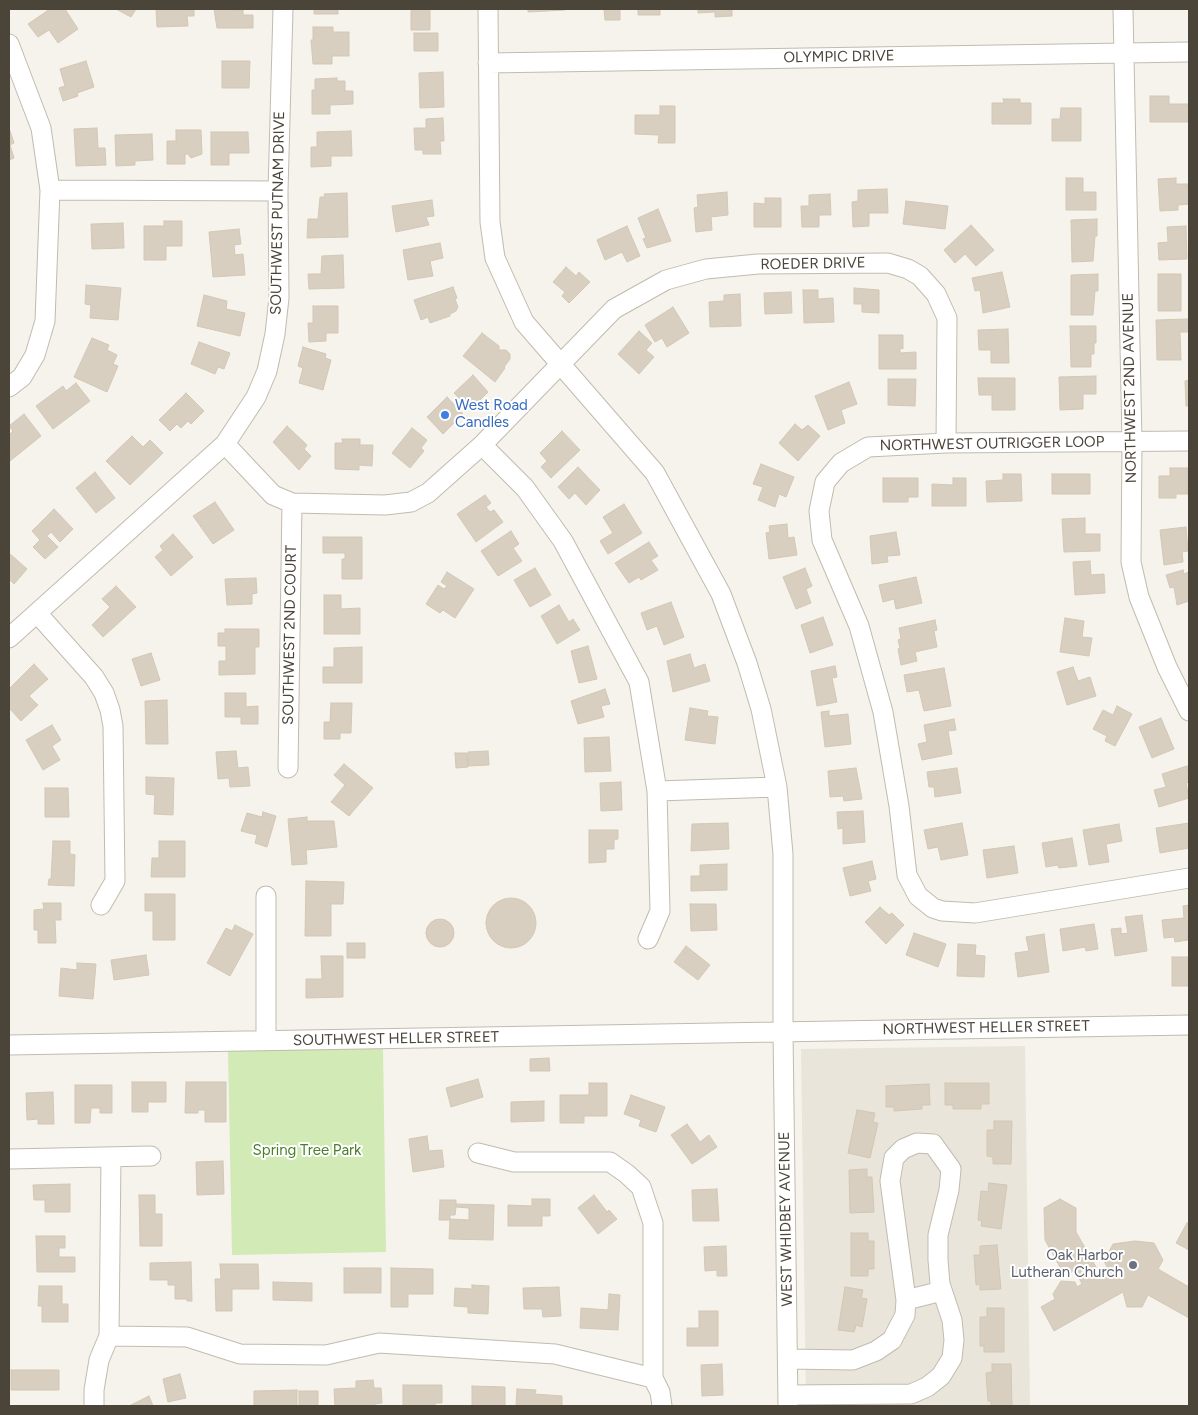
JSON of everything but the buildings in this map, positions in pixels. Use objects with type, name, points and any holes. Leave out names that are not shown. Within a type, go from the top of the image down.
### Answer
[{"type":"street","name":"SOUTHWEST PUTNAM DRIVE","points":[[9,638],[225,444],[256,397],[267,371],[275,334],[279,298],[278,191],[283,9]]},
{"type":"street","name":"WEST WHIDBEY AVENUE","points":[[488,9],[490,222],[495,258],[524,322],[655,473],[721,594],[747,663],[761,709],[777,788],[784,854],[783,1032],[788,1401]]},
{"type":"street","name":"NORTHWEST 2ND AVENUE","points":[[1123,9],[1132,442],[1131,562],[1139,597],[1167,666],[1189,711]]},
{"type":"street","points":[[9,44],[15,75],[41,128],[50,190],[45,321],[22,378],[9,387]]},
{"type":"street","name":"OLYMPIC DRIVE","points":[[488,63],[1189,52]]},
{"type":"street","points":[[50,190],[278,191]]},
{"type":"street","name":"ROEDER DRIVE","points":[[292,503],[385,504],[411,502],[428,493],[482,445],[562,366],[614,309],[666,280],[706,269],[758,264],[888,263],[908,269],[920,276],[936,294],[947,318],[946,443]]},
{"type":"street","name":"NORTHWEST OUTRIGGER LOOP","points":[[1189,442],[946,443],[868,447],[841,463],[825,482],[819,511],[822,540],[860,626],[882,712],[899,806],[907,875],[918,896],[933,908],[942,911],[975,914],[1189,878]]},
{"type":"street","points":[[225,444],[273,495],[292,503]]},
{"type":"street","points":[[482,445],[525,488],[563,541],[639,682],[657,791],[660,910],[648,939]]},
{"type":"street","name":"SOUTHWEST 2ND COURT","points":[[288,768],[292,503]]},
{"type":"street","points":[[36,613],[94,677],[104,693],[110,710],[113,726],[115,880],[101,905]]},
{"type":"street","points":[[657,791],[777,788]]},
{"type":"street","points":[[266,896],[266,1040]]},
{"type":"street","name":"NORTHWEST HELLER STREET","points":[[783,1032],[1189,1025]]},
{"type":"street","name":"SOUTHWEST HELLER STREET","points":[[9,1045],[783,1032]]},
{"type":"street","points":[[788,1359],[853,1360],[876,1351],[892,1340],[899,1330],[905,1315],[906,1300],[890,1181],[894,1158],[904,1149],[917,1143],[933,1144],[951,1169],[950,1190],[938,1234],[938,1260],[942,1291],[952,1320],[954,1340],[952,1358],[941,1376],[927,1387],[911,1394],[788,1401]]},
{"type":"street","points":[[478,1153],[514,1162],[610,1162],[641,1187],[653,1223],[654,1378],[660,1392],[662,1406]]},
{"type":"street","points":[[9,1159],[151,1156]]},
{"type":"street","points":[[94,1406],[94,1390],[99,1360],[109,1336],[110,1158]]},
{"type":"street","points":[[906,1300],[942,1291]]},
{"type":"street","points":[[109,1336],[187,1337],[240,1354],[326,1355],[379,1343],[555,1354],[654,1378]]},
{"type":"shaded area","points":[[1025,1046],[1030,1406],[806,1406],[801,1049]]},
{"type":"green space","name":"Spring Tree Park","points":[[383,1048],[386,1252],[232,1255],[228,1051]]},
{"type":"place","name":"West Road Candles","points":[[445,415]]},
{"type":"place","name":"Oak Harbor Lutheran Church","points":[[1133,1265]]}]
